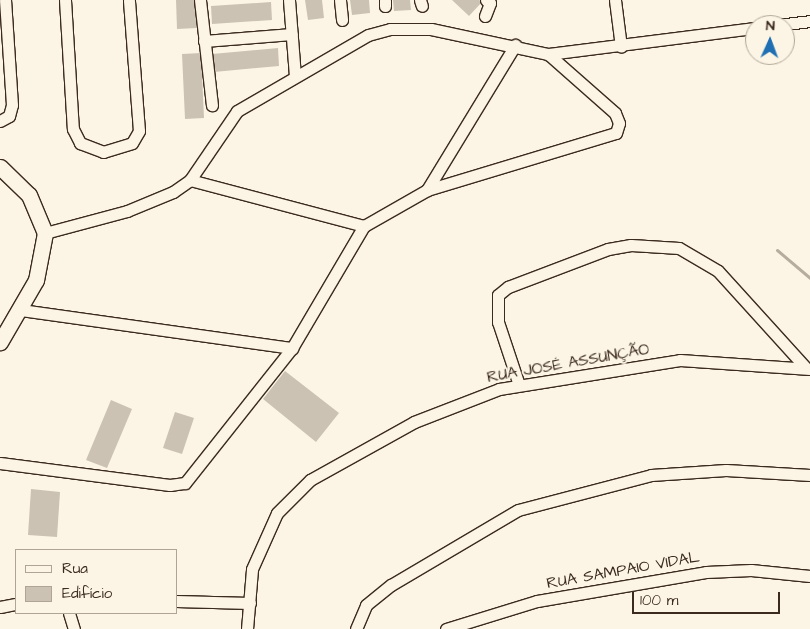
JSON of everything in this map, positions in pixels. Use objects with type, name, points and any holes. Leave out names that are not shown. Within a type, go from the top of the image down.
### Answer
[{"type":"main road","points":[[0,167],[29,195],[45,233],[41,265],[22,310],[1,340]]},
{"type":"street","points":[[0,121],[9,116],[12,105],[5,0]]},
{"type":"street","points":[[65,0],[73,129],[80,143],[103,152],[132,143],[139,131],[130,0]]},
{"type":"street","points":[[200,0],[212,105]]},
{"type":"street","points":[[289,0],[295,76]]},
{"type":"street","points":[[340,0],[342,20]]},
{"type":"street","points":[[485,16],[490,3],[486,0]]},
{"type":"street","points":[[615,0],[620,47]]},
{"type":"street","points":[[795,22],[810,20]]},
{"type":"street","points":[[45,233],[127,211],[190,180],[237,111],[368,35],[390,29],[431,28],[515,45],[548,54],[620,47],[745,29]]},
{"type":"street","points":[[204,41],[292,34]]},
{"type":"street","points":[[427,190],[515,45]]},
{"type":"street","points":[[0,463],[170,485],[185,483],[292,348],[364,226],[427,190],[616,133],[619,122],[615,113],[548,54]]},
{"type":"street","points":[[190,180],[364,226]]},
{"type":"street","points":[[519,385],[498,322],[498,295],[508,287],[608,249],[631,244],[679,248],[698,257],[718,271],[808,368]]},
{"type":"street","points":[[22,310],[292,348]]},
{"type":"street","name":"RUA JOSÉ ASSUNÇÃO","points":[[247,629],[252,569],[262,538],[277,513],[310,480],[414,422],[519,385],[680,360],[808,368]]},
{"type":"street","points":[[356,629],[366,605],[391,585],[518,510],[651,475],[726,470],[810,475]]},
{"type":"street","name":"RUA SAMPAIO VIDAL","points":[[446,629],[537,601],[687,575],[752,570],[810,576]]},
{"type":"street","points":[[178,601],[250,603]]},
{"type":"street","points":[[0,607],[15,604]]},
{"type":"street","points":[[69,614],[74,629]]},
{"type":"building","points":[[176,0],[195,0],[197,28],[177,29]]},
{"type":"building","points":[[305,0],[322,0],[324,18],[308,20]]},
{"type":"building","points":[[350,0],[369,0],[370,13],[352,15]]},
{"type":"building","points":[[393,0],[410,0],[411,10],[394,11]]},
{"type":"building","points":[[452,0],[479,0],[482,2],[469,16]]},
{"type":"building","points":[[271,2],[272,20],[212,24],[211,6]]},
{"type":"building","points":[[278,48],[279,66],[214,72],[212,54]]},
{"type":"building","points":[[201,53],[204,118],[185,119],[182,54]]},
{"type":"building","points":[[285,371],[339,413],[316,442],[263,399]]},
{"type":"building","points":[[111,400],[132,409],[107,468],[86,460]]},
{"type":"building","points":[[175,412],[194,418],[182,454],[163,448]]},
{"type":"building","points":[[31,489],[60,492],[57,537],[28,535]]},
{"type":"waterway","points":[[777,250],[810,278]]}]
